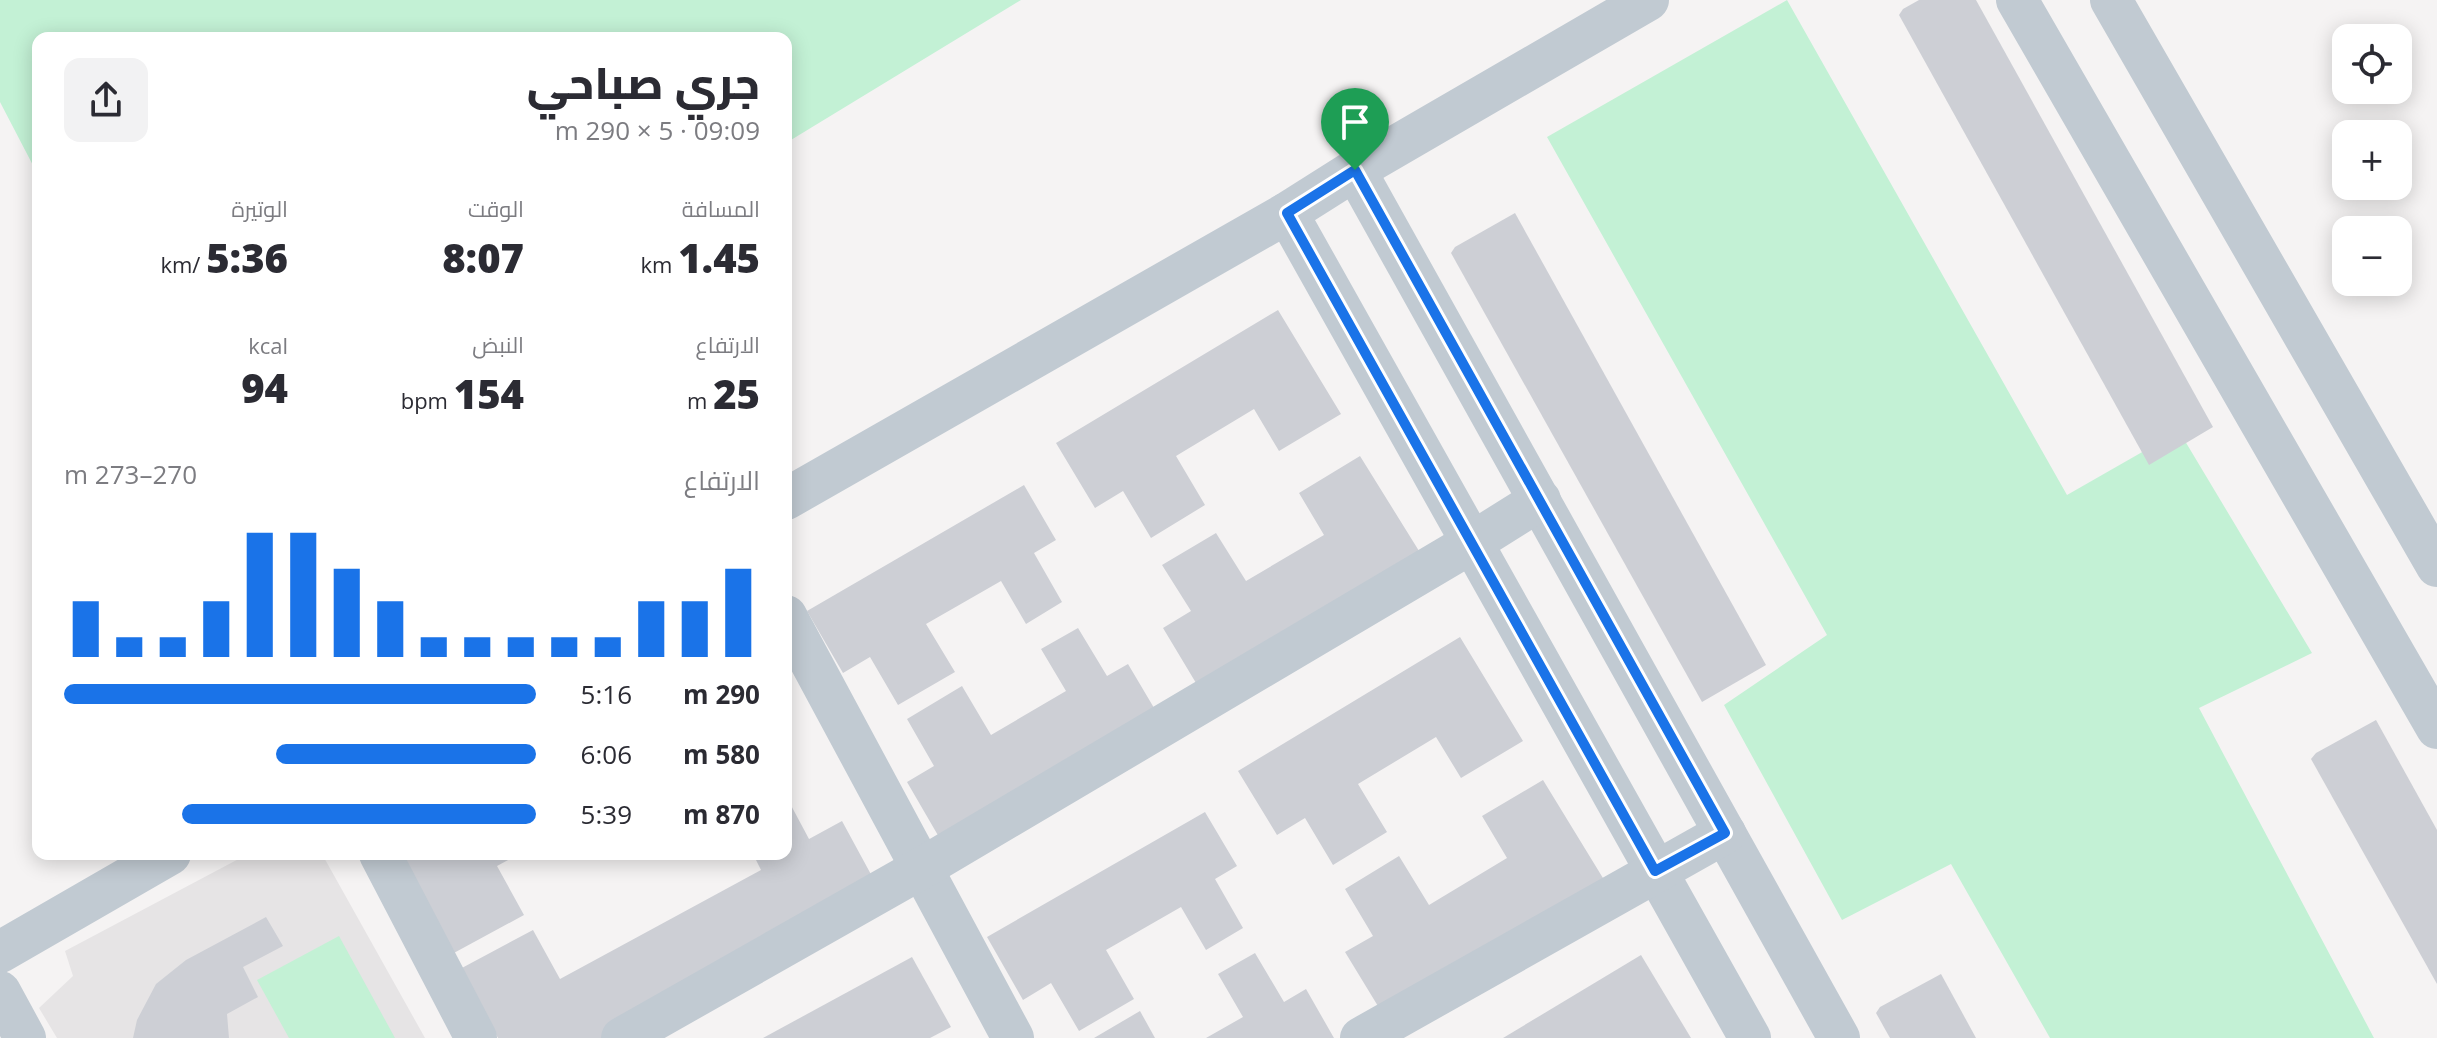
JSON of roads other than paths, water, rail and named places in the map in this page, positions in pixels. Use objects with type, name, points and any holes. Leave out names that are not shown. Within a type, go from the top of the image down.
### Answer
[{"type":"street","points":[[792,496],[1287,213],[1355,170],[1648,0]]},
{"type":"street","points":[[2017,0],[2437,728]]},
{"type":"street","points":[[2111,0],[2437,566]]},
{"type":"street","points":[[1355,170],[1839,1038]]},
{"type":"street","points":[[1287,213],[1750,1038]]},
{"type":"street","points":[[622,1038],[922,868],[1540,500]]},
{"type":"street","points":[[792,627],[1013,1038]]},
{"type":"street","points":[[1361,1038],[1725,833]]},
{"type":"street","points":[[0,952],[160,860]]},
{"type":"street","points":[[383,860],[476,1038]]},
{"type":"street","points":[[0,992],[25,1038]]}]
